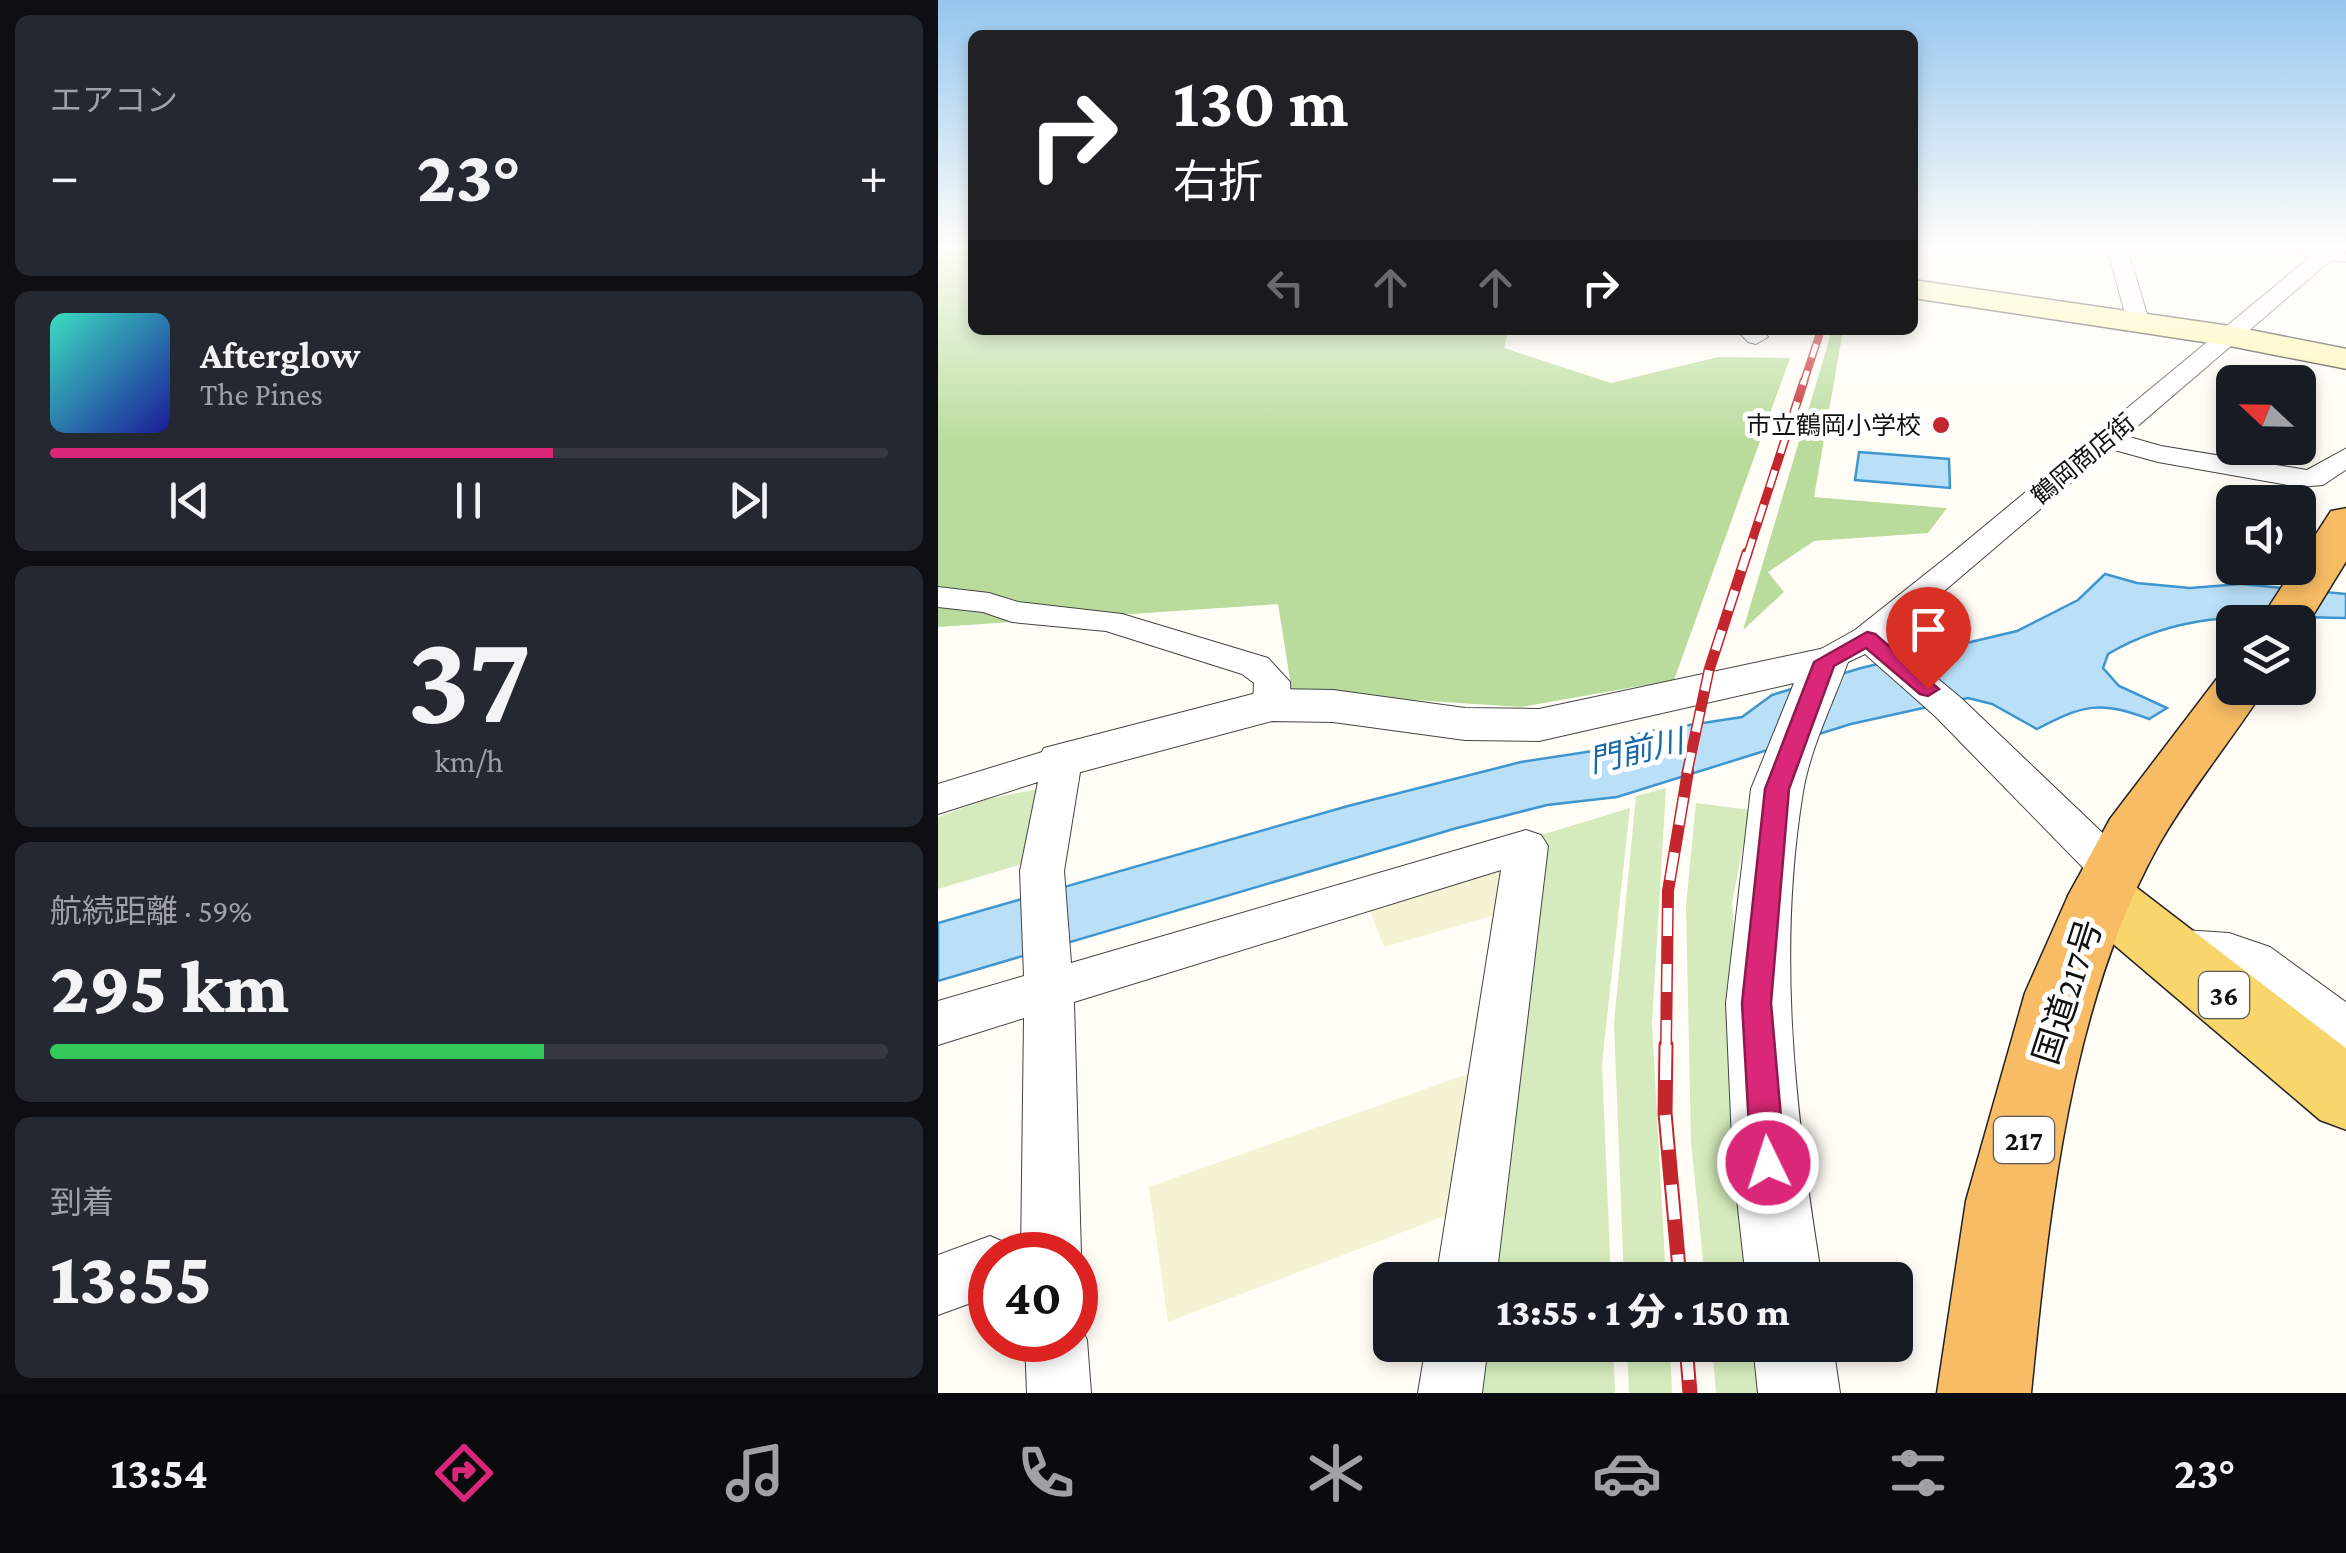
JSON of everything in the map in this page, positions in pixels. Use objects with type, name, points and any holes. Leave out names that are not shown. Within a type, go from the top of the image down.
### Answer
[{"type":"highway","points":[[2294,605],[2337,534]]},
{"type":"highway","name":"国道217号","points":[[1984,1393],[2008,1201],[2061,993],[2107,883],[2132,835],[2225,705]]},
{"type":"main road","points":[[2077,312],[2346,359]]},
{"type":"main road","name":"36","points":[[2107,883],[2166,948],[2346,1096]]},
{"type":"street","points":[[2135,312],[2138,321]]},
{"type":"street","name":"鶴岡商店街","points":[[1821,670],[1877,646],[2107,439],[2260,312]]},
{"type":"street","points":[[2107,439],[2158,454],[2299,478],[2313,478],[2346,456]]},
{"type":"street","points":[[938,597],[988,604],[1012,612],[1110,621],[1255,666],[1270,675],[1275,688],[1272,705]]},
{"type":"street","points":[[1877,646],[1948,707],[2107,883]]},
{"type":"street","points":[[938,799],[1062,760],[1272,705],[1333,706],[1465,724],[1538,725],[1821,670]]},
{"type":"street","points":[[1782,1262],[1768,1163],[1756,1003],[1777,789],[1821,670]]},
{"type":"street","points":[[1041,1232],[1049,988],[1042,872],[1062,760]]},
{"type":"street","points":[[938,1022],[1526,846],[1468,1262]]},
{"type":"street","points":[[2166,948],[2228,952],[2253,961],[2346,1032]]},
{"type":"street","points":[[938,1285],[968,1274]]},
{"type":"street","points":[[1057,1362],[1059,1393]]},
{"type":"street","points":[[1450,1393],[1455,1362]]},
{"type":"street","points":[[1795,1362],[1799,1393]]},
{"type":"shaded area","points":[[1509,868],[1506,912],[1384,947],[1367,904]]},
{"type":"shaded area","points":[[1476,1071],[1458,1211],[1168,1322],[1149,1187]]},
{"type":"green space","points":[[938,312],[968,312],[968,335],[1507,335],[1504,348],[1611,383],[1718,357],[1790,358],[1674,680],[1521,707],[1292,692],[1278,604],[938,627]]},
{"type":"green space","points":[[1831,335],[1842,335],[1814,497],[1947,508],[1928,533],[1814,541],[1768,572],[1784,592],[1743,630]]},
{"type":"green space","points":[[1043,788],[1032,861],[938,889],[938,817],[984,800]]},
{"type":"green space","points":[[1666,788],[1652,1023],[1665,1262],[1623,1262],[1614,1023],[1636,796]]},
{"type":"green space","points":[[1696,803],[1750,810],[1732,903],[1758,1262],[1703,1262],[1691,1142],[1686,905]]},
{"type":"green space","points":[[1630,808],[1602,1063],[1610,1262],[1482,1262],[1538,836]]},
{"type":"green space","points":[[1469,1362],[1614,1362],[1615,1393],[1465,1393]]},
{"type":"green space","points":[[1628,1362],[1671,1362],[1672,1393],[1629,1393]]},
{"type":"green space","points":[[1713,1362],[1770,1362],[1775,1393],[1716,1393]]},
{"type":"water","points":[[1859,452],[1949,459],[1950,488],[1855,480]]},
{"type":"water","name":"門前川","points":[[2105,574],[2137,583],[2190,588],[2252,585],[2346,594],[2346,618],[2316,618],[2316,605],[2216,605],[2216,619],[2166,629],[2108,654],[2103,668],[2119,686],[2167,708],[2149,719],[2117,709],[2092,708],[2037,729],[1992,704],[1968,698],[1851,724],[1617,797],[1547,805],[1457,828],[938,981],[938,923],[1348,806],[1521,762],[1593,751],[1644,732],[1742,717],[1772,695],[1861,668],[2017,631],[2078,600]]},
{"type":"railway","points":[[1804,381],[1819,335]]},
{"type":"railway","points":[[1747,556],[1804,381]]},
{"type":"railway","points":[[1687,773],[1709,670],[1747,553]]},
{"type":"railway","points":[[1666,1048],[1668,891],[1688,771]]},
{"type":"railway","points":[[1666,1045],[1665,1113],[1678,1262]]},
{"type":"railway","points":[[1687,1362],[1690,1393]]},
{"type":"place","name":"市立鶴岡小学校","points":[[1941,425]]},
{"type":"route","points":[[1768,1163],[1756,1003],[1777,789],[1824,662],[1867,638],[1928,689]]}]
